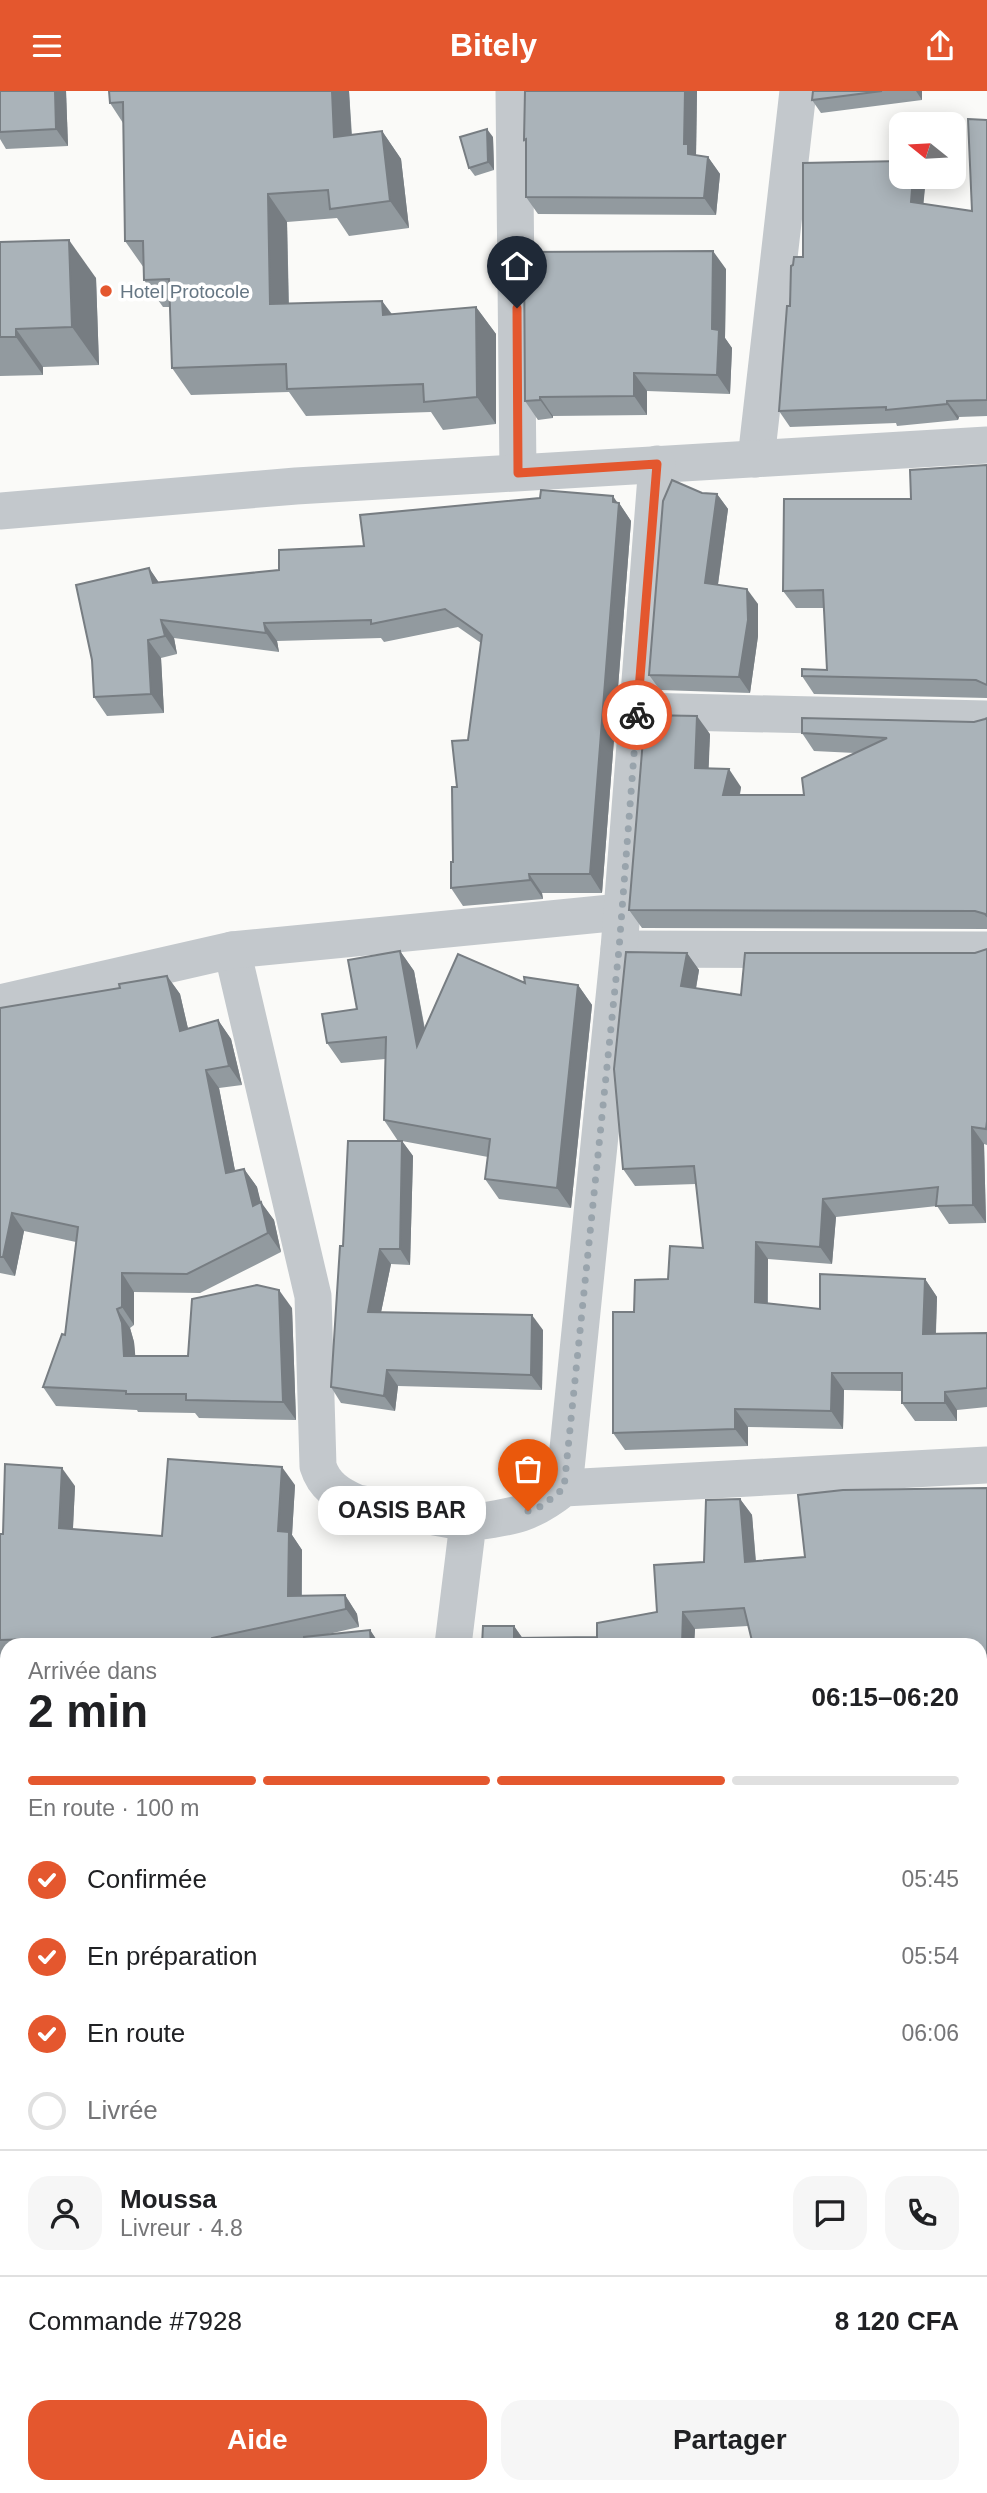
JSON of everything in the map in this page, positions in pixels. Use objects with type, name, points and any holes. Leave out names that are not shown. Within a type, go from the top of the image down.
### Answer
[{"type":"street","points":[[514,91],[518,473]]},
{"type":"street","points":[[755,459],[798,91]]},
{"type":"street","points":[[0,511],[296,486],[987,446]]},
{"type":"street","points":[[564,1488],[619,949],[657,464]]},
{"type":"street","points":[[638,711],[987,719]]},
{"type":"street","points":[[0,1003],[232,950],[621,912]]},
{"type":"street","points":[[619,949],[987,950]]},
{"type":"street","points":[[232,950],[313,1296],[318,1466],[320,1476],[340,1495],[356,1503],[468,1523],[513,1517],[542,1506],[564,1488],[987,1465]]},
{"type":"street","points":[[454,1638],[468,1523]]},
{"type":"building","points":[[0,91],[55,91],[56,129],[0,132]]},
{"type":"building","points":[[109,91],[332,91],[334,137],[382,131],[390,201],[330,209],[328,190],[268,194],[270,304],[382,301],[383,315],[476,307],[477,397],[424,402],[423,384],[287,389],[286,364],[172,368],[169,279],[144,280],[143,241],[125,241],[123,102],[110,103]]},
{"type":"building","points":[[525,91],[685,91],[684,144],[688,144],[688,154],[708,157],[704,198],[526,197]]},
{"type":"building","points":[[813,91],[882,91],[812,100]]},
{"type":"building","points":[[968,119],[987,120],[987,400],[947,401],[947,404],[886,410],[886,407],[779,411],[787,306],[790,306],[791,266],[794,257],[803,257],[803,163],[889,161],[889,189],[912,189],[911,202],[972,211]]},
{"type":"building","points":[[487,129],[488,162],[469,168],[460,137]]},
{"type":"building","points":[[69,240],[72,327],[16,329],[16,337],[0,337],[0,242]]},
{"type":"building","points":[[713,251],[712,329],[719,330],[717,375],[634,373],[634,396],[540,397],[540,400],[525,401],[524,252]]},
{"type":"building","points":[[987,465],[987,685],[976,680],[802,676],[802,669],[827,670],[823,590],[783,591],[784,499],[911,499],[910,470]]},
{"type":"building","points":[[672,480],[702,493],[717,494],[705,583],[747,589],[748,620],[739,677],[649,675],[663,501]]},
{"type":"building","points":[[541,490],[613,496],[613,502],[619,503],[590,874],[529,874],[530,880],[451,888],[452,787],[457,787],[452,741],[468,740],[482,635],[445,609],[371,624],[371,620],[264,623],[266,633],[161,620],[165,636],[148,640],[151,694],[94,697],[92,660],[76,585],[149,568],[153,583],[279,570],[279,550],[364,546],[360,515],[540,498]]},
{"type":"building","points":[[645,715],[697,716],[695,768],[729,769],[723,795],[804,795],[802,778],[887,738],[802,733],[802,718],[974,722],[987,718],[987,916],[975,911],[629,910]]},
{"type":"building","points":[[987,949],[987,1121],[986,1129],[972,1127],[973,1205],[936,1206],[938,1187],[823,1199],[820,1247],[756,1242],[755,1302],[820,1309],[820,1274],[925,1279],[923,1334],[987,1333],[987,1388],[945,1392],[945,1403],[902,1403],[902,1373],[832,1373],[831,1411],[735,1409],[735,1429],[613,1433],[613,1312],[634,1312],[635,1280],[668,1279],[670,1246],[703,1248],[694,1166],[623,1169],[614,1069],[626,952],[687,953],[681,986],[741,995],[745,953],[975,953]]},
{"type":"building","points":[[400,951],[417,1046],[458,954],[525,983],[524,977],[578,985],[557,1188],[485,1179],[490,1139],[384,1120],[386,1037],[327,1043],[322,1014],[357,1009],[348,960]]},
{"type":"building","points":[[167,976],[180,1031],[218,1020],[229,1066],[206,1070],[226,1173],[244,1169],[253,1206],[261,1202],[268,1233],[187,1274],[122,1273],[122,1307],[117,1309],[122,1323],[124,1356],[188,1356],[192,1299],[257,1285],[279,1290],[283,1402],[186,1400],[186,1394],[126,1394],[126,1391],[43,1387],[62,1334],[65,1335],[78,1227],[12,1213],[3,1257],[0,1257],[0,1008],[120,988],[119,984]]},
{"type":"building","points":[[348,1141],[402,1141],[400,1249],[380,1249],[368,1312],[532,1315],[531,1375],[387,1370],[384,1396],[331,1387],[340,1246],[343,1246]]},
{"type":"building","points":[[168,1459],[282,1467],[278,1531],[289,1532],[288,1596],[345,1595],[346,1609],[212,1638],[0,1638],[0,1534],[3,1534],[5,1464],[62,1468],[59,1528],[162,1536]]},
{"type":"building","points":[[987,1488],[987,1638],[751,1638],[744,1608],[683,1612],[682,1638],[514,1638],[597,1637],[597,1623],[657,1612],[654,1565],[704,1562],[706,1500],[740,1499],[745,1562],[805,1557],[798,1495],[843,1490]]},
{"type":"building","points":[[483,1626],[514,1626],[514,1638],[482,1638]]},
{"type":"building","points":[[370,1630],[371,1638],[304,1638]]},
{"type":"way so far","points":[[528,1511],[542,1506],[564,1488],[619,949],[637,715]]},
{"type":"place","name":"Hotel Protocole","points":[[106,291]]},
{"type":"place","name":"OASIS BAR","points":[[528,1511]]},
{"type":"route","points":[[517,308],[518,473],[657,464],[637,715]]}]
